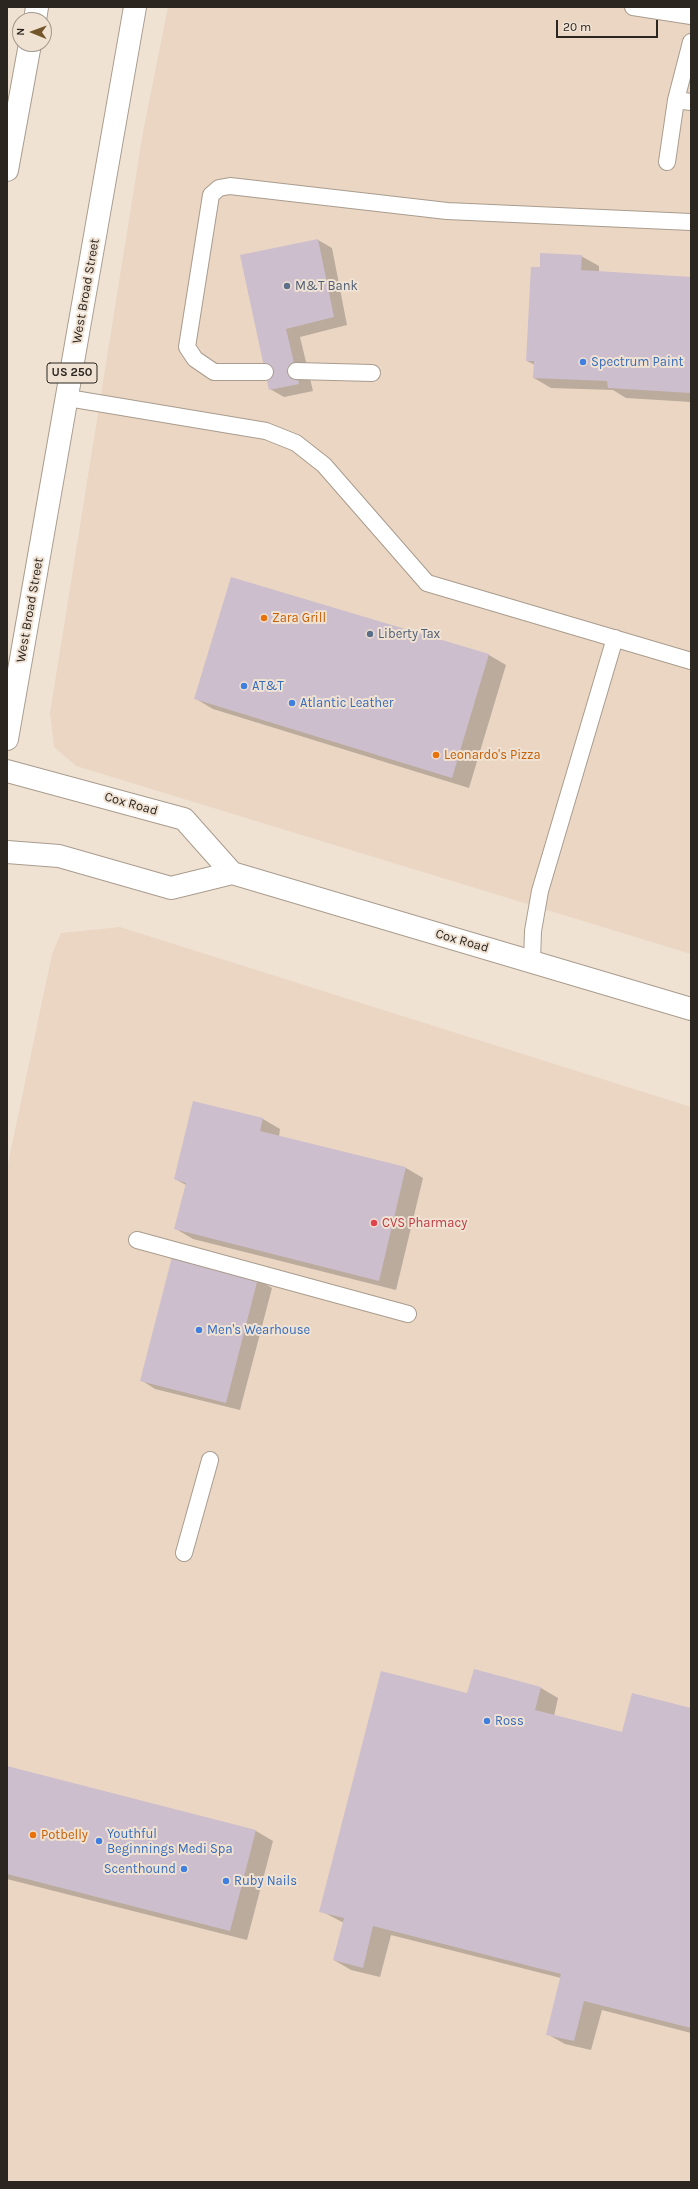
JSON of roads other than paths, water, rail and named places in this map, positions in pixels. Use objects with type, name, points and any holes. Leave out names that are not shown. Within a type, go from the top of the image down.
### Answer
[{"type":"main road","name":"West Broad Street","points":[[7,740],[68,398],[135,7]]},
{"type":"main road","points":[[7,170],[29,52]]},
{"type":"main road","name":"Cox Road","points":[[7,771],[184,819],[232,873],[691,1008]]},
{"type":"main road","points":[[7,852],[59,856],[171,888],[232,873]]},
{"type":"lane","points":[[633,7],[691,16]]},
{"type":"lane","points":[[667,162],[684,101],[691,42]]},
{"type":"lane","points":[[265,372],[214,372],[195,359],[187,347],[211,195],[219,188],[230,186],[447,211],[691,222]]},
{"type":"lane","points":[[296,371],[372,373]]},
{"type":"lane","points":[[68,398],[266,431],[296,443],[324,465],[427,583],[691,661]]},
{"type":"lane","points":[[532,961],[533,931],[540,891],[615,638]]},
{"type":"lane","points":[[137,1240],[408,1314]]},
{"type":"lane","points":[[184,1553],[210,1460]]},
{"type":"place","name":"M&T Bank","points":[[287,286]]},
{"type":"place","name":"Spectrum Paint","points":[[583,362]]},
{"type":"place","name":"Zara Grill","points":[[264,618]]},
{"type":"place","name":"Liberty Tax","points":[[370,634]]},
{"type":"place","name":"AT&T","points":[[244,686]]},
{"type":"place","name":"Atlantic Leather","points":[[292,703]]},
{"type":"place","name":"Leonardo's Pizza","points":[[436,755]]},
{"type":"place","name":"CVS Pharmacy","points":[[374,1223]]},
{"type":"place","name":"Men's Wearhouse","points":[[199,1330]]},
{"type":"place","name":"Ross","points":[[487,1721]]},
{"type":"place","name":"Potbelly","points":[[33,1835]]},
{"type":"place","name":"Youthful Beginnings Medi Spa","points":[[99,1841]]},
{"type":"place","name":"Scenthound","points":[[184,1869]]},
{"type":"place","name":"Ruby Nails","points":[[226,1881]]}]
